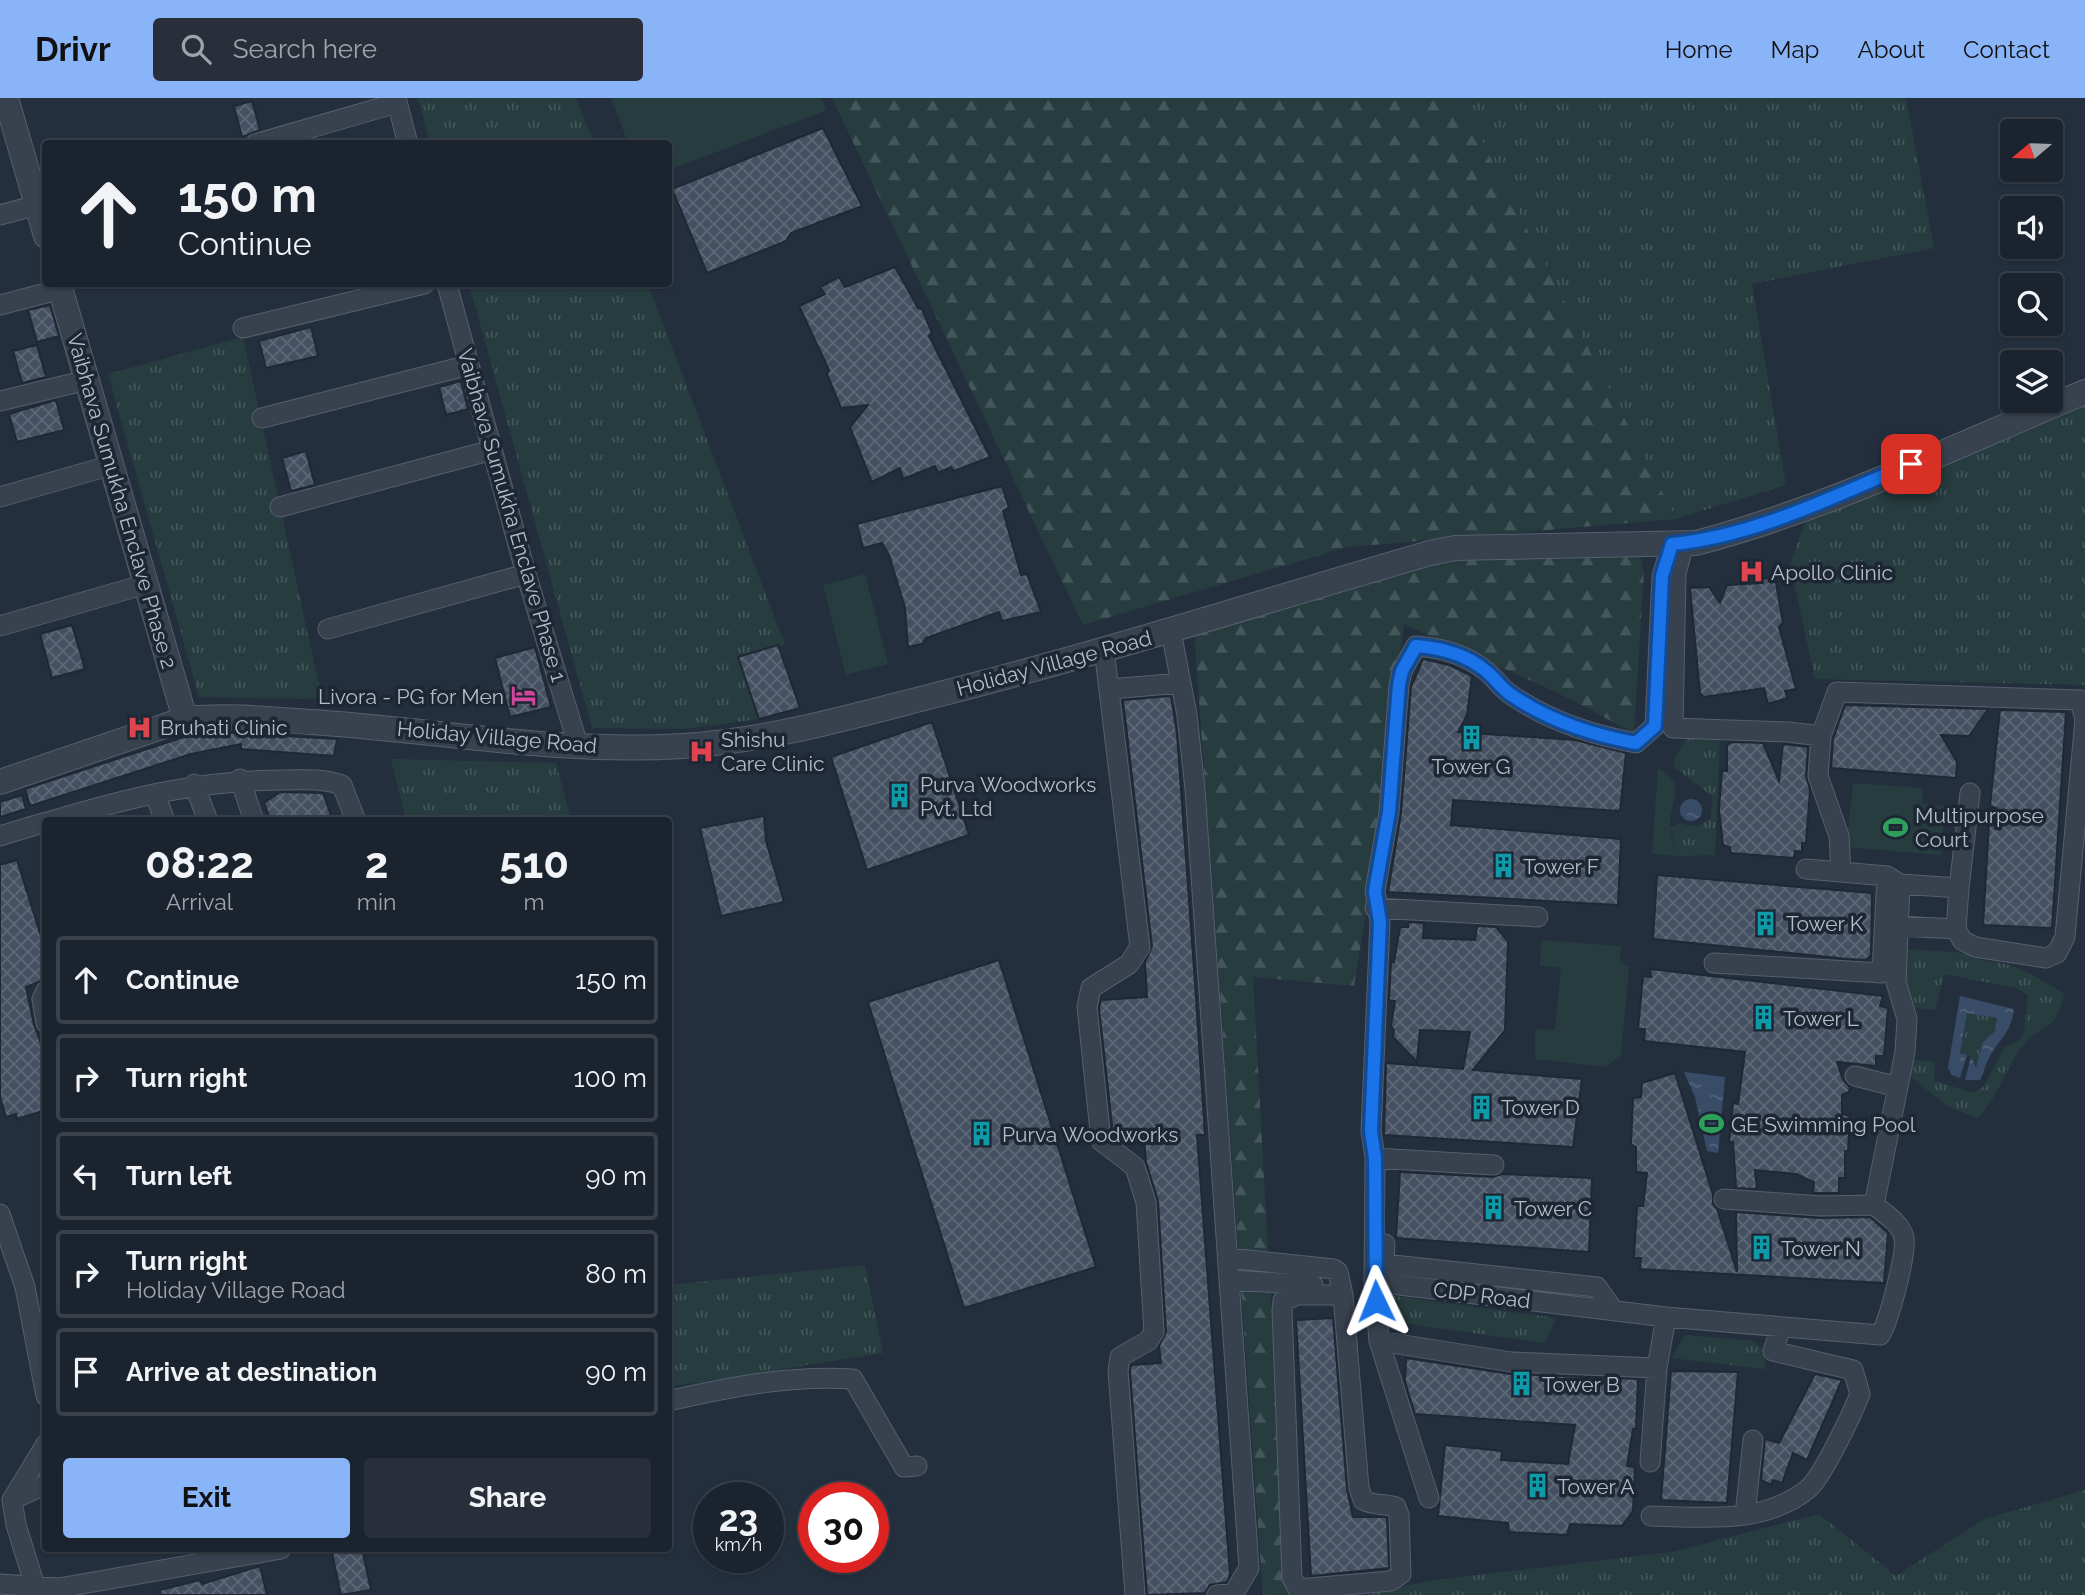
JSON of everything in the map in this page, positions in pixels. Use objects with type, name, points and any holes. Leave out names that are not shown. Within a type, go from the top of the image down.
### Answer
[{"type":"street","points":[[268,140],[397,100],[407,140]]},
{"type":"street","points":[[6,110],[42,222]]},
{"type":"street","points":[[0,215],[37,205]]},
{"type":"street","points":[[0,305],[57,287]]},
{"type":"street","name":"Vaibhava Sumukha Enclave Phase 2","points":[[60,287],[185,719]]},
{"type":"street","points":[[243,328],[412,287]]},
{"type":"street","name":"Vaibhava Sumukha Enclave Phase 1","points":[[448,287],[526,574],[578,745]]},
{"type":"street","points":[[262,418],[469,365]]},
{"type":"street","points":[[0,401],[87,380]]},
{"type":"street","name":"Holiday Village Road","points":[[0,782],[185,719],[235,716],[578,745],[681,746],[795,730],[1171,631],[1430,553],[1455,548],[1678,544],[1729,534],[1786,516],[2085,393]]},
{"type":"street","points":[[280,507],[492,450]]},
{"type":"street","points":[[0,497],[112,465]]},
{"type":"street","points":[[1678,544],[1673,728],[1788,732],[1821,736]]},
{"type":"street","points":[[1429,1498],[1379,1340],[1374,1282],[1375,1158],[1371,1131],[1380,922],[1375,908],[1375,891],[1389,812],[1402,671],[1416,646],[1461,655],[1488,672],[1508,693],[1549,716],[1597,736],[1636,743],[1655,726],[1662,576],[1678,544]]},
{"type":"street","points":[[328,629],[526,574]]},
{"type":"street","points":[[0,626],[146,584]]},
{"type":"street","points":[[1171,631],[1195,789],[1249,1568],[1234,1593],[1217,1595]]},
{"type":"street","points":[[1104,649],[1140,947],[1129,964],[1091,988],[1087,1007],[1101,1141],[1135,1167],[1146,1202],[1154,1332],[1148,1341],[1121,1357],[1118,1371],[1135,1595]]},
{"type":"street","points":[[1110,689],[1181,683]]},
{"type":"street","points":[[1841,872],[1839,836],[1818,776],[1821,736],[1837,692],[2080,700],[2085,719],[2065,937],[2057,953],[2046,958],[1975,947],[1962,940],[1956,929],[1970,793]]},
{"type":"street","points":[[240,779],[253,817]]},
{"type":"street","points":[[66,817],[194,784],[240,779],[327,779],[342,785],[354,817]]},
{"type":"street","points":[[194,784],[206,817]]},
{"type":"street","points":[[155,794],[164,817]]},
{"type":"street","points":[[0,836],[42,823]]},
{"type":"street","points":[[1806,869],[1959,888]]},
{"type":"street","points":[[1724,1199],[1821,1206],[1874,1205],[1880,1162],[1898,1087],[1907,1019],[1896,982],[1898,926],[1894,880]]},
{"type":"street","points":[[1714,963],[1882,973],[1894,880]]},
{"type":"street","points":[[1375,908],[1538,917]]},
{"type":"street","points":[[1898,926],[1956,929]]},
{"type":"street","points":[[1854,1076],[1898,1087]]},
{"type":"street","points":[[1375,1158],[1494,1165]]},
{"type":"street","points":[[1375,1158],[1387,1182],[1384,1264],[1597,1287],[1614,1311]]},
{"type":"street","name":"CDP Road","points":[[1374,1282],[1666,1317],[1880,1335],[1888,1322],[1905,1240],[1898,1226],[1874,1205]]},
{"type":"street","points":[[0,1214],[25,1287],[42,1375]]},
{"type":"street","points":[[1228,1258],[1334,1269],[1341,1277],[1343,1290],[1359,1488],[1363,1500],[1372,1505],[1385,1504],[1395,1507],[1399,1515],[1401,1574],[1391,1581],[1298,1589],[1292,1578],[1283,1301],[1297,1295],[1343,1290]]},
{"type":"street","points":[[1230,1280],[1343,1290]]},
{"type":"street","points":[[1650,1462],[1657,1368],[1666,1317]]},
{"type":"street","points":[[1651,1516],[1731,1518],[1773,1508],[1810,1488],[1860,1394],[1853,1370],[1773,1351],[1781,1326]]},
{"type":"street","points":[[1379,1340],[1511,1362],[1657,1368]]},
{"type":"street","points":[[672,1400],[737,1385],[811,1376],[853,1379],[904,1467],[917,1466]]},
{"type":"street","points":[[1745,1515],[1753,1440]]},
{"type":"street","points":[[35,1586],[16,1525],[12,1500],[42,1451]]},
{"type":"street","points":[[12,1500],[42,1485]]},
{"type":"street","points":[[0,1584],[59,1588],[264,1552]]},
{"type":"green space","points":[[418,98],[576,98],[593,140],[429,140]]},
{"type":"green space","points":[[611,98],[821,98],[827,110],[672,169],[672,140],[627,140]]},
{"type":"green space","points":[[832,98],[1460,98],[1676,519],[1348,547],[1083,625]]},
{"type":"green space","points":[[1460,98],[1906,98],[1934,248],[1752,284],[1786,485],[1676,519]]},
{"type":"green space","points":[[470,287],[649,287],[785,645],[738,658],[759,719],[685,729],[592,728]]},
{"type":"green space","points":[[243,337],[322,699],[199,697],[108,374]]},
{"type":"green space","points":[[2085,402],[2085,685],[1815,679],[1790,564],[1810,509],[2057,413],[2063,413],[2063,411]]},
{"type":"green space","points":[[1639,550],[1644,572],[1634,733],[1556,692],[1404,624],[1374,863],[1354,986],[1253,977],[1287,1595],[1263,1595],[1194,630],[1399,560]]},
{"type":"green space","points":[[865,574],[888,664],[846,675],[823,585]]},
{"type":"green space","points":[[1720,737],[1715,855],[1678,856],[1670,828],[1680,823],[1696,826],[1711,818],[1712,796],[1675,768],[1673,761],[1687,738]]},
{"type":"green space","points":[[391,759],[556,763],[570,817],[405,817]]},
{"type":"green space","points":[[1658,768],[1668,775],[1675,788],[1670,828],[1678,856],[1652,854]]},
{"type":"green space","name":"Multipurpose Court","points":[[1853,783],[1923,788],[1922,803],[1945,806],[1941,855],[1846,847]]},
{"type":"green space","points":[[1541,940],[1621,946],[1620,961],[1629,967],[1621,1055],[1606,1067],[1535,1059],[1535,1029],[1555,1030],[1561,967],[1540,966]]},
{"type":"green space","points":[[1904,949],[1982,954],[1980,960],[2024,971],[2064,994],[2056,1017],[2021,1048],[1991,1102],[1978,1118],[1947,1106],[1907,1074],[1909,1059],[1935,1062],[1934,1081],[1973,1093],[1983,1087],[2005,1047],[2019,1040],[2024,1032],[2028,995],[2016,988],[1944,974],[1935,1010],[1908,1007],[1904,998]]},
{"type":"green space","points":[[1967,1013],[1997,1018],[1995,1031],[1983,1042],[1976,1068],[1971,1056],[1960,1053]]},
{"type":"green space","points":[[865,1265],[883,1353],[672,1387],[672,1285]]},
{"type":"green space","points":[[1388,1295],[1556,1318],[1545,1343],[1386,1321]]},
{"type":"green space","points":[[1685,1335],[1754,1341],[1765,1352],[1765,1369],[1671,1358]]},
{"type":"green space","points":[[2085,1490],[2085,1595],[1366,1595],[1428,1581],[1672,1552],[1819,1514],[1896,1576],[1984,1519]]},
{"type":"water","points":[[1691,799],[1699,802],[1702,810],[1699,818],[1691,821],[1683,818],[1680,810],[1683,802]]},
{"type":"water","points":[[1960,996],[2014,1009],[2010,1025],[1989,1058],[1980,1080],[1965,1080],[1971,1056],[1976,1068],[1983,1042],[1995,1031],[1997,1018],[1967,1013],[1960,1053],[1967,1055],[1960,1078],[1952,1075],[1948,1068]]},
{"type":"water","name":"GE Swimming Pool","points":[[1684,1072],[1725,1077],[1718,1153],[1707,1151],[1695,1097]]},
{"type":"building","points":[[252,101],[260,130],[242,137],[234,106]]},
{"type":"building","points":[[823,128],[862,206],[791,233],[786,241],[707,273],[672,189]]},
{"type":"building","points":[[895,267],[918,308],[922,309],[932,333],[929,336],[990,457],[954,471],[951,467],[938,473],[935,466],[903,479],[900,468],[872,482],[850,427],[868,405],[841,408],[827,374],[829,370],[799,306],[825,294],[820,287],[839,277],[845,287]]},
{"type":"building","points":[[50,305],[59,336],[37,342],[28,310]]},
{"type":"building","points":[[311,327],[318,356],[266,368],[259,341]]},
{"type":"building","points":[[37,345],[46,377],[22,383],[13,351]]},
{"type":"building","points":[[461,381],[468,409],[446,415],[439,387]]},
{"type":"building","points":[[56,400],[64,430],[17,442],[9,414]]},
{"type":"building","points":[[306,451],[315,485],[291,491],[282,458]]},
{"type":"building","points":[[1002,486],[1009,508],[1003,511],[1021,575],[1027,574],[1041,612],[1002,621],[999,612],[926,638],[922,644],[908,647],[905,608],[889,555],[882,543],[863,548],[857,524]]},
{"type":"building","points":[[1775,577],[1783,623],[1779,627],[1796,689],[1785,691],[1788,698],[1768,704],[1764,688],[1704,697],[1700,693],[1690,588],[1709,587],[1720,603],[1727,585],[1762,583],[1761,579]]},
{"type":"building","points":[[72,625],[85,669],[52,678],[40,634]]},
{"type":"building","points":[[778,645],[800,708],[759,719],[738,657]]},
{"type":"building","points":[[535,647],[551,707],[510,717],[495,658]]},
{"type":"building","points":[[1423,659],[1449,665],[1472,676],[1467,715],[1458,732],[1575,740],[1626,753],[1620,811],[1453,800],[1451,825],[1621,839],[1618,905],[1388,892],[1401,813],[1411,687]]},
{"type":"building","points":[[1171,696],[1177,734],[1195,983],[1205,1135],[1197,1135],[1230,1575],[1227,1582],[1210,1585],[1205,1593],[1147,1595],[1130,1371],[1131,1365],[1161,1363],[1159,1346],[1166,1332],[1158,1201],[1146,1162],[1144,1139],[1121,1141],[1113,1134],[1099,1008],[1101,1000],[1147,997],[1145,962],[1152,946],[1123,700]]},
{"type":"building","points":[[1845,705],[1988,709],[1969,736],[1941,735],[1957,762],[1956,778],[1831,768],[1833,739]]},
{"type":"building","points":[[2000,710],[2066,712],[2052,928],[1983,925],[1989,823],[1997,808],[1990,806]]},
{"type":"building","name":"Purva Woodworks Pvt. Ltd","points":[[932,722],[969,835],[867,870],[831,757]]},
{"type":"building","points":[[217,732],[337,739],[334,756],[241,749],[241,744],[191,754],[30,806],[25,789],[193,734]]},
{"type":"building","points":[[1732,742],[1763,743],[1779,781],[1783,744],[1808,747],[1806,776],[1810,790],[1806,843],[1802,843],[1802,852],[1795,851],[1794,858],[1731,853],[1730,847],[1723,845],[1719,809],[1722,771],[1727,771],[1727,745]]},
{"type":"building","points":[[280,792],[323,793],[332,817],[269,817],[264,803]]},
{"type":"building","points":[[22,795],[26,809],[0,817],[0,802]]},
{"type":"building","points":[[764,816],[766,841],[784,902],[721,916],[700,828]]},
{"type":"building","points":[[17,860],[42,939],[42,981],[26,987],[34,1025],[42,1046],[42,1111],[17,1119],[16,1114],[6,1117],[0,1097],[0,865]]},
{"type":"building","name":"Tower K","points":[[1657,875],[1872,893],[1871,955],[1866,960],[1848,959],[1653,939]]},
{"type":"building","points":[[1408,922],[1424,923],[1423,938],[1475,940],[1477,926],[1496,927],[1508,942],[1505,1030],[1473,1070],[1582,1079],[1573,1147],[1384,1135],[1386,1063],[1463,1069],[1470,1032],[1420,1030],[1417,1062],[1393,1037],[1394,1030],[1391,1026],[1395,1001],[1389,1000],[1391,962],[1394,962],[1400,927],[1408,927]]},
{"type":"building","name":"Purva Woodworks","points":[[999,960],[1096,1267],[964,1308],[868,1002]]},
{"type":"building","points":[[1650,969],[1883,996],[1880,1006],[1888,1008],[1884,1056],[1876,1056],[1876,1066],[1837,1062],[1843,1080],[1850,1087],[1849,1092],[1842,1095],[1842,1114],[1850,1116],[1848,1151],[1845,1151],[1845,1178],[1839,1178],[1839,1193],[1813,1193],[1814,1182],[1796,1174],[1755,1170],[1757,1189],[1736,1188],[1733,1142],[1729,1142],[1733,1103],[1738,1104],[1745,1052],[1644,1041],[1645,1029],[1638,1029],[1643,976],[1651,977]]},
{"type":"building","name":"Tower N","points":[[1675,1073],[1713,1195],[1713,1204],[1717,1209],[1737,1272],[1736,1212],[1820,1218],[1870,1217],[1888,1233],[1884,1283],[1640,1269],[1641,1258],[1634,1258],[1637,1206],[1643,1206],[1647,1173],[1636,1172],[1636,1147],[1631,1144],[1633,1098],[1641,1097],[1642,1083]]},
{"type":"building","name":"Tower C","points":[[1400,1172],[1592,1178],[1589,1252],[1396,1238]]},
{"type":"building","points":[[1333,1318],[1347,1489],[1353,1517],[1387,1517],[1389,1568],[1311,1576],[1296,1320]]},
{"type":"building","points":[[1406,1358],[1510,1374],[1638,1379],[1636,1429],[1633,1429],[1627,1466],[1635,1467],[1633,1511],[1622,1526],[1570,1524],[1567,1535],[1509,1532],[1508,1523],[1438,1516],[1445,1445],[1502,1451],[1501,1460],[1568,1464],[1575,1425],[1415,1414],[1405,1382]]},
{"type":"building","points":[[1671,1371],[1738,1372],[1727,1503],[1661,1500]]},
{"type":"building","points":[[1815,1374],[1842,1380],[1807,1460],[1793,1453],[1782,1483],[1773,1480],[1771,1485],[1761,1480],[1765,1439],[1779,1443]]},
{"type":"building","points":[[363,1552],[371,1590],[341,1595],[332,1553]]},
{"type":"building","points":[[260,1566],[267,1595],[160,1595],[160,1590],[200,1580],[202,1584]]},
{"type":"place","name":"Apollo Clinic","points":[[1751,572]]},
{"type":"place","name":"Livora - PG for Men","points":[[524,696]]},
{"type":"place","name":"Bruhati Clinic","points":[[140,727]]},
{"type":"place","name":"Tower G","points":[[1471,737]]},
{"type":"place","name":"Shishu Care Clinic","points":[[701,751]]},
{"type":"place","name":"Purva Woodworks Pvt. Ltd","points":[[900,796]]},
{"type":"place","name":"Multipurpose Court","points":[[1895,827]]},
{"type":"place","name":"Tower F","points":[[1503,866]]},
{"type":"place","name":"Tower K","points":[[1766,923]]},
{"type":"place","name":"Tower L","points":[[1763,1018]]},
{"type":"place","name":"Tower D","points":[[1481,1107]]},
{"type":"place","name":"GE Swimming Pool","points":[[1711,1124]]},
{"type":"place","name":"Purva Woodworks","points":[[982,1134]]},
{"type":"place","name":"Tower C","points":[[1494,1208]]},
{"type":"place","name":"Tower N","points":[[1761,1248]]},
{"type":"place","name":"Tower B","points":[[1522,1384]]},
{"type":"place","name":"Tower A","points":[[1537,1486]]},
{"type":"route","points":[[1376,1301],[1375,1158],[1371,1131],[1380,922],[1375,908],[1375,891],[1389,812],[1399,685],[1402,671],[1416,646],[1441,649],[1471,659],[1508,693],[1549,716],[1597,736],[1636,743],[1647,736],[1655,726],[1662,576],[1672,544],[1696,543],[1786,516],[1911,464]]}]
